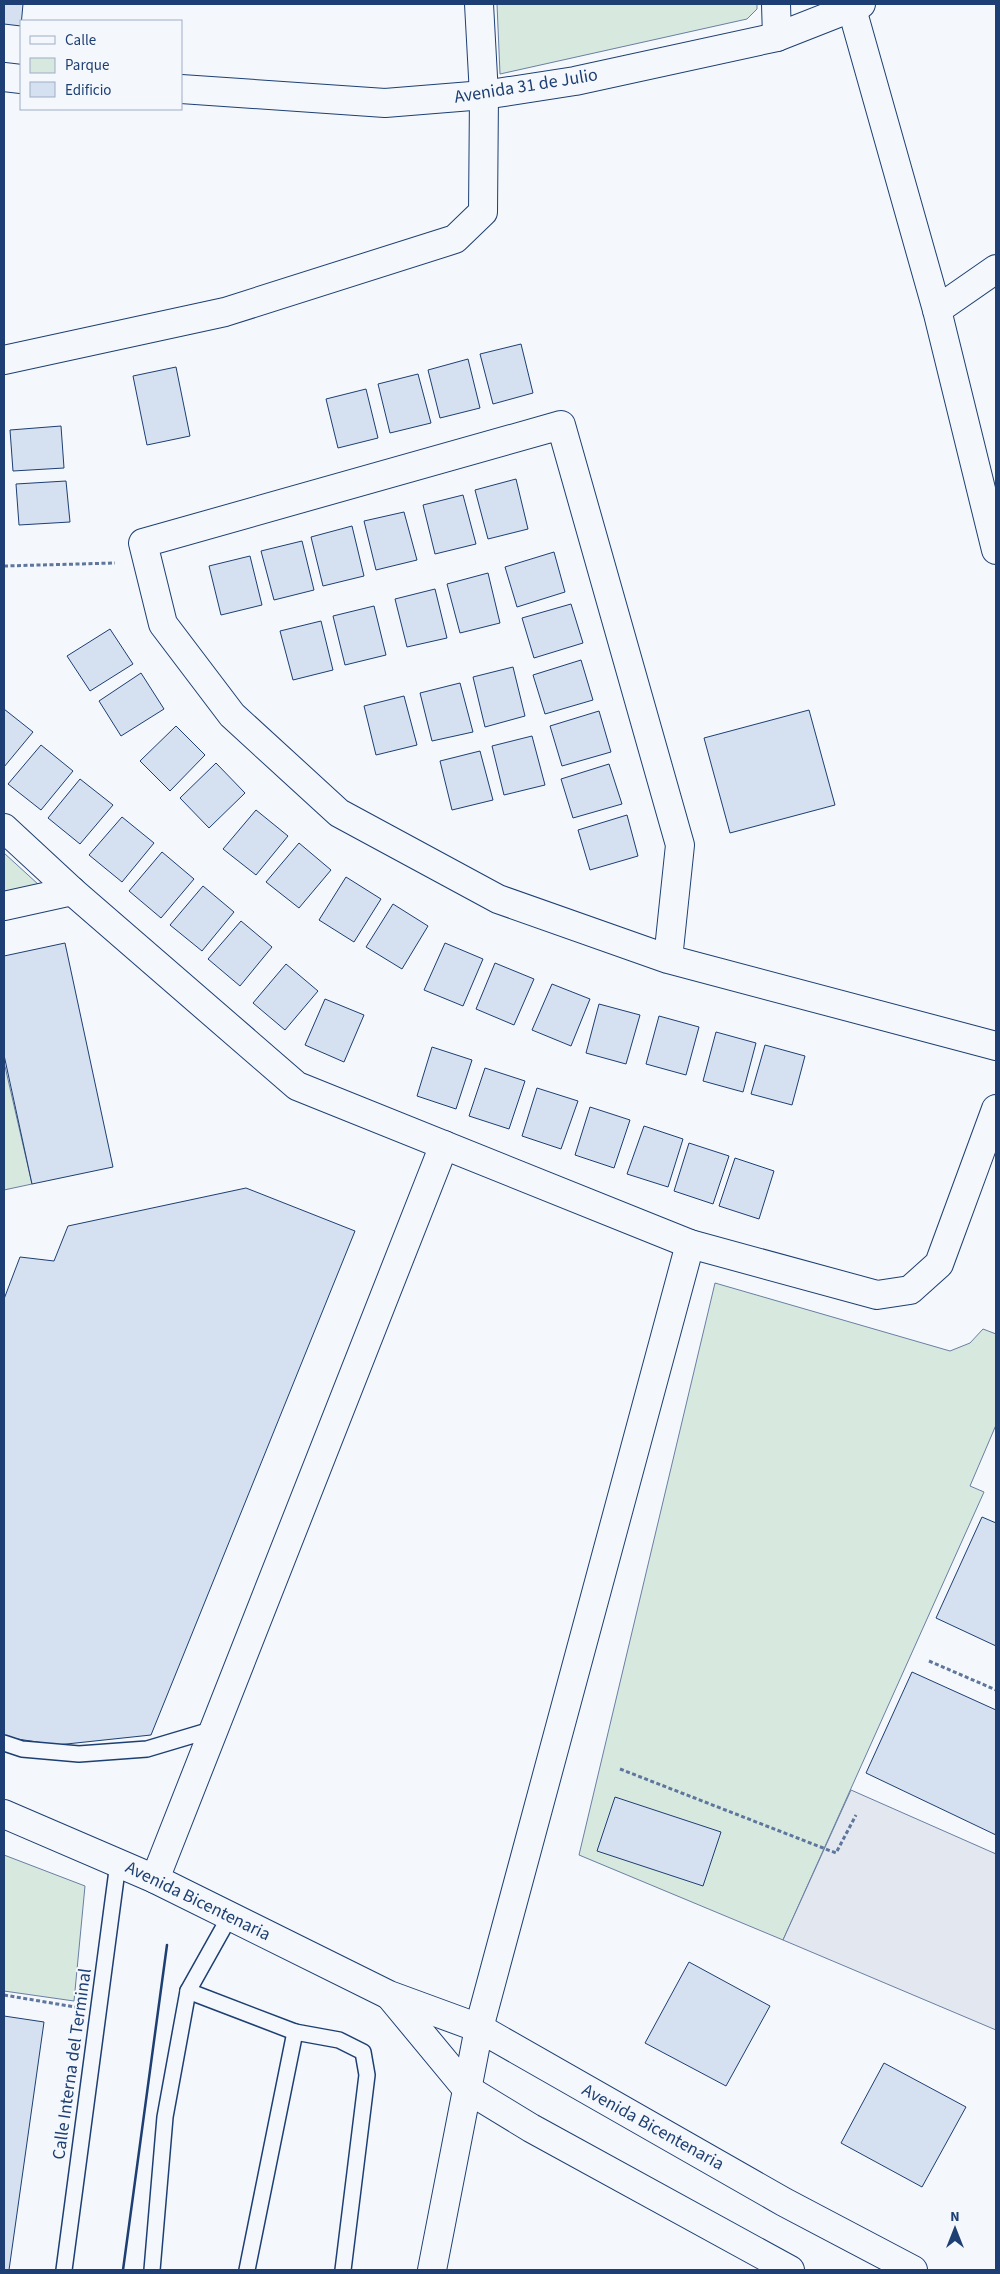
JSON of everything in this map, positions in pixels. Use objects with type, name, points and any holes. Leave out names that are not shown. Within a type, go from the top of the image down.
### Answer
[{"type":"street","points":[[4,360],[225,312],[455,239],[483,212],[484,95],[479,4]]},
{"type":"street","points":[[776,4],[777,37]]},
{"type":"street","points":[[856,6],[938,310],[996,550]]},
{"type":"street","name":"Avenida 31 de Julio","points":[[182,89],[385,103],[484,95],[575,80],[777,37],[856,6]]},
{"type":"street","points":[[4,77],[20,79]]},
{"type":"street","points":[[938,310],[996,269]]},
{"type":"street","points":[[668,959],[680,846],[561,424],[143,543],[164,624],[232,715],[339,813],[498,899],[668,959],[996,1046]]},
{"type":"street","points":[[4,828],[72,891],[297,1086],[690,1244],[876,1295],[910,1290],[939,1264],[996,1109]]},
{"type":"street","points":[[4,906],[72,891]]},
{"type":"street","points":[[154,1879],[444,1145]]},
{"type":"street","points":[[432,2270],[479,2028],[690,1244]]},
{"type":"street","name":"Avenida Bicentenaria","points":[[4,1814],[154,1879],[389,1994],[479,2028],[784,2202],[913,2270]]},
{"type":"street","name":"Avenida Bicentenaria","points":[[389,1994],[467,2089],[531,2128],[790,2270]]},
{"type":"lane","points":[[4,1743],[22,1749],[79,1754],[147,1749],[214,1729]]},
{"type":"lane","name":"Calle Interna del Terminal","points":[[64,2270],[118,1863]]},
{"type":"lane","points":[[152,2270],[165,2117],[188,1991],[230,1916]]},
{"type":"lane","points":[[188,1991],[295,2032],[339,2040],[363,2052],[368,2075],[343,2270]]},
{"type":"lane","points":[[247,2270],[295,2032]]},
{"type":"path","points":[[4,566],[148,563]]},
{"type":"path","points":[[929,1661],[996,1690]]},
{"type":"path","points":[[620,1769],[836,1852],[856,1815]]},
{"type":"path","points":[[4,1996],[99,2010]]},
{"type":"green space","points":[[497,4],[757,4],[757,9],[747,19],[500,74]]},
{"type":"green space","points":[[4,853],[39,885],[4,892]]},
{"type":"green space","points":[[4,1062],[32,1184],[4,1190]]},
{"type":"green space","points":[[715,1283],[950,1351],[970,1343],[983,1329],[996,1334],[996,1425],[970,1486],[984,1492],[783,1940],[579,1855]]},
{"type":"green space","points":[[4,1855],[85,1886],[74,2001],[4,1991]]},
{"type":"shaded area","points":[[851,1790],[996,1854],[996,2030],[783,1940]]},
{"type":"building","points":[[4,4],[23,4],[20,26],[4,24]]},
{"type":"building","points":[[521,344],[533,393],[493,404],[480,354]]},
{"type":"building","points":[[468,359],[480,408],[440,418],[428,370]]},
{"type":"building","points":[[176,367],[190,436],[147,445],[133,376]]},
{"type":"building","points":[[418,374],[431,423],[390,433],[378,384]]},
{"type":"building","points":[[366,389],[378,438],[338,448],[326,399]]},
{"type":"building","points":[[61,426],[64,468],[13,471],[10,430]]},
{"type":"building","points":[[516,479],[528,529],[488,539],[475,490]]},
{"type":"building","points":[[66,481],[70,522],[19,525],[16,484]]},
{"type":"building","points":[[463,495],[476,544],[435,554],[423,505]]},
{"type":"building","points":[[404,512],[417,560],[376,570],[364,521]]},
{"type":"building","points":[[352,526],[364,576],[323,586],[311,537]]},
{"type":"building","points":[[302,541],[314,590],[274,600],[261,551]]},
{"type":"building","points":[[554,552],[565,592],[517,607],[505,567]]},
{"type":"building","points":[[250,556],[262,605],[221,615],[209,566]]},
{"type":"building","points":[[488,573],[500,623],[460,633],[447,584]]},
{"type":"building","points":[[435,589],[447,638],[407,647],[395,599]]},
{"type":"building","points":[[571,604],[583,643],[534,658],[522,618]]},
{"type":"building","points":[[374,606],[386,655],[345,665],[333,616]]},
{"type":"building","points":[[321,621],[333,670],[293,680],[280,631]]},
{"type":"building","points":[[110,629],[133,664],[90,691],[67,656]]},
{"type":"building","points":[[581,660],[593,700],[545,714],[533,675]]},
{"type":"building","points":[[513,667],[525,716],[485,727],[473,677]]},
{"type":"building","points":[[141,673],[164,709],[121,736],[99,701]]},
{"type":"building","points":[[460,683],[473,732],[432,741],[420,693]]},
{"type":"building","points":[[404,696],[417,745],[376,755],[364,706]]},
{"type":"building","points":[[4,709],[33,732],[4,767]]},
{"type":"building","points":[[809,710],[835,805],[730,833],[704,738]]},
{"type":"building","points":[[599,711],[611,752],[562,766],[550,726]]},
{"type":"building","points":[[176,726],[205,755],[170,791],[140,761]]},
{"type":"building","points":[[532,736],[545,785],[504,795],[492,746]]},
{"type":"building","points":[[41,745],[73,771],[41,810],[8,784]]},
{"type":"building","points":[[480,751],[493,800],[452,810],[440,761]]},
{"type":"building","points":[[216,763],[245,793],[209,828],[180,798]]},
{"type":"building","points":[[609,764],[622,804],[573,818],[561,779]]},
{"type":"building","points":[[80,779],[113,805],[80,844],[48,818]]},
{"type":"building","points":[[256,810],[288,836],[256,875],[223,849]]},
{"type":"building","points":[[627,815],[638,856],[590,870],[578,830]]},
{"type":"building","points":[[122,817],[154,843],[122,882],[89,855]]},
{"type":"building","points":[[299,843],[331,870],[299,908],[266,882]]},
{"type":"building","points":[[162,852],[194,879],[161,918],[129,891]]},
{"type":"building","points":[[346,877],[381,899],[354,942],[319,920]]},
{"type":"building","points":[[203,886],[234,912],[202,951],[170,925]]},
{"type":"building","points":[[393,904],[428,926],[402,969],[366,947]]},
{"type":"building","points":[[241,921],[272,947],[240,986],[208,959]]},
{"type":"building","points":[[65,943],[113,1167],[32,1184],[4,1055],[4,956]]},
{"type":"building","points":[[445,943],[483,959],[463,1006],[424,990]]},
{"type":"building","points":[[495,963],[534,979],[514,1025],[476,1009]]},
{"type":"building","points":[[286,964],[318,991],[285,1030],[253,1003]]},
{"type":"building","points":[[552,984],[590,999],[571,1046],[532,1030]]},
{"type":"building","points":[[325,999],[364,1015],[344,1062],[305,1045]]},
{"type":"building","points":[[599,1004],[640,1015],[626,1064],[586,1053]]},
{"type":"building","points":[[659,1016],[699,1027],[686,1075],[646,1064]]},
{"type":"building","points":[[716,1032],[756,1043],[743,1092],[703,1081]]},
{"type":"building","points":[[765,1045],[805,1056],[792,1105],[751,1094]]},
{"type":"building","points":[[432,1047],[472,1060],[456,1109],[417,1096]]},
{"type":"building","points":[[485,1068],[525,1081],[509,1129],[469,1116]]},
{"type":"building","points":[[537,1088],[578,1101],[561,1149],[522,1136]]},
{"type":"building","points":[[590,1107],[630,1120],[614,1168],[575,1155]]},
{"type":"building","points":[[644,1126],[683,1139],[668,1187],[627,1174]]},
{"type":"building","points":[[689,1143],[729,1156],[713,1204],[674,1191]]},
{"type":"building","points":[[735,1158],[774,1171],[759,1219],[719,1206]]},
{"type":"building","points":[[246,1188],[355,1231],[151,1735],[57,1745],[4,1737],[4,1299],[20,1257],[54,1261],[68,1226]]},
{"type":"building","points":[[982,1517],[996,1523],[996,1646],[936,1618]]},
{"type":"building","points":[[912,1672],[996,1710],[996,1835],[866,1773]]},
{"type":"building","points":[[615,1797],[721,1832],[703,1886],[597,1851]]},
{"type":"building","points":[[689,1962],[770,2006],[726,2086],[645,2043]]},
{"type":"building","points":[[4,2016],[44,2022],[9,2270],[4,2270]]},
{"type":"building","points":[[884,2063],[966,2107],[922,2187],[841,2143]]},
{"type":"wall","points":[[123,2270],[167,1945]]}]
